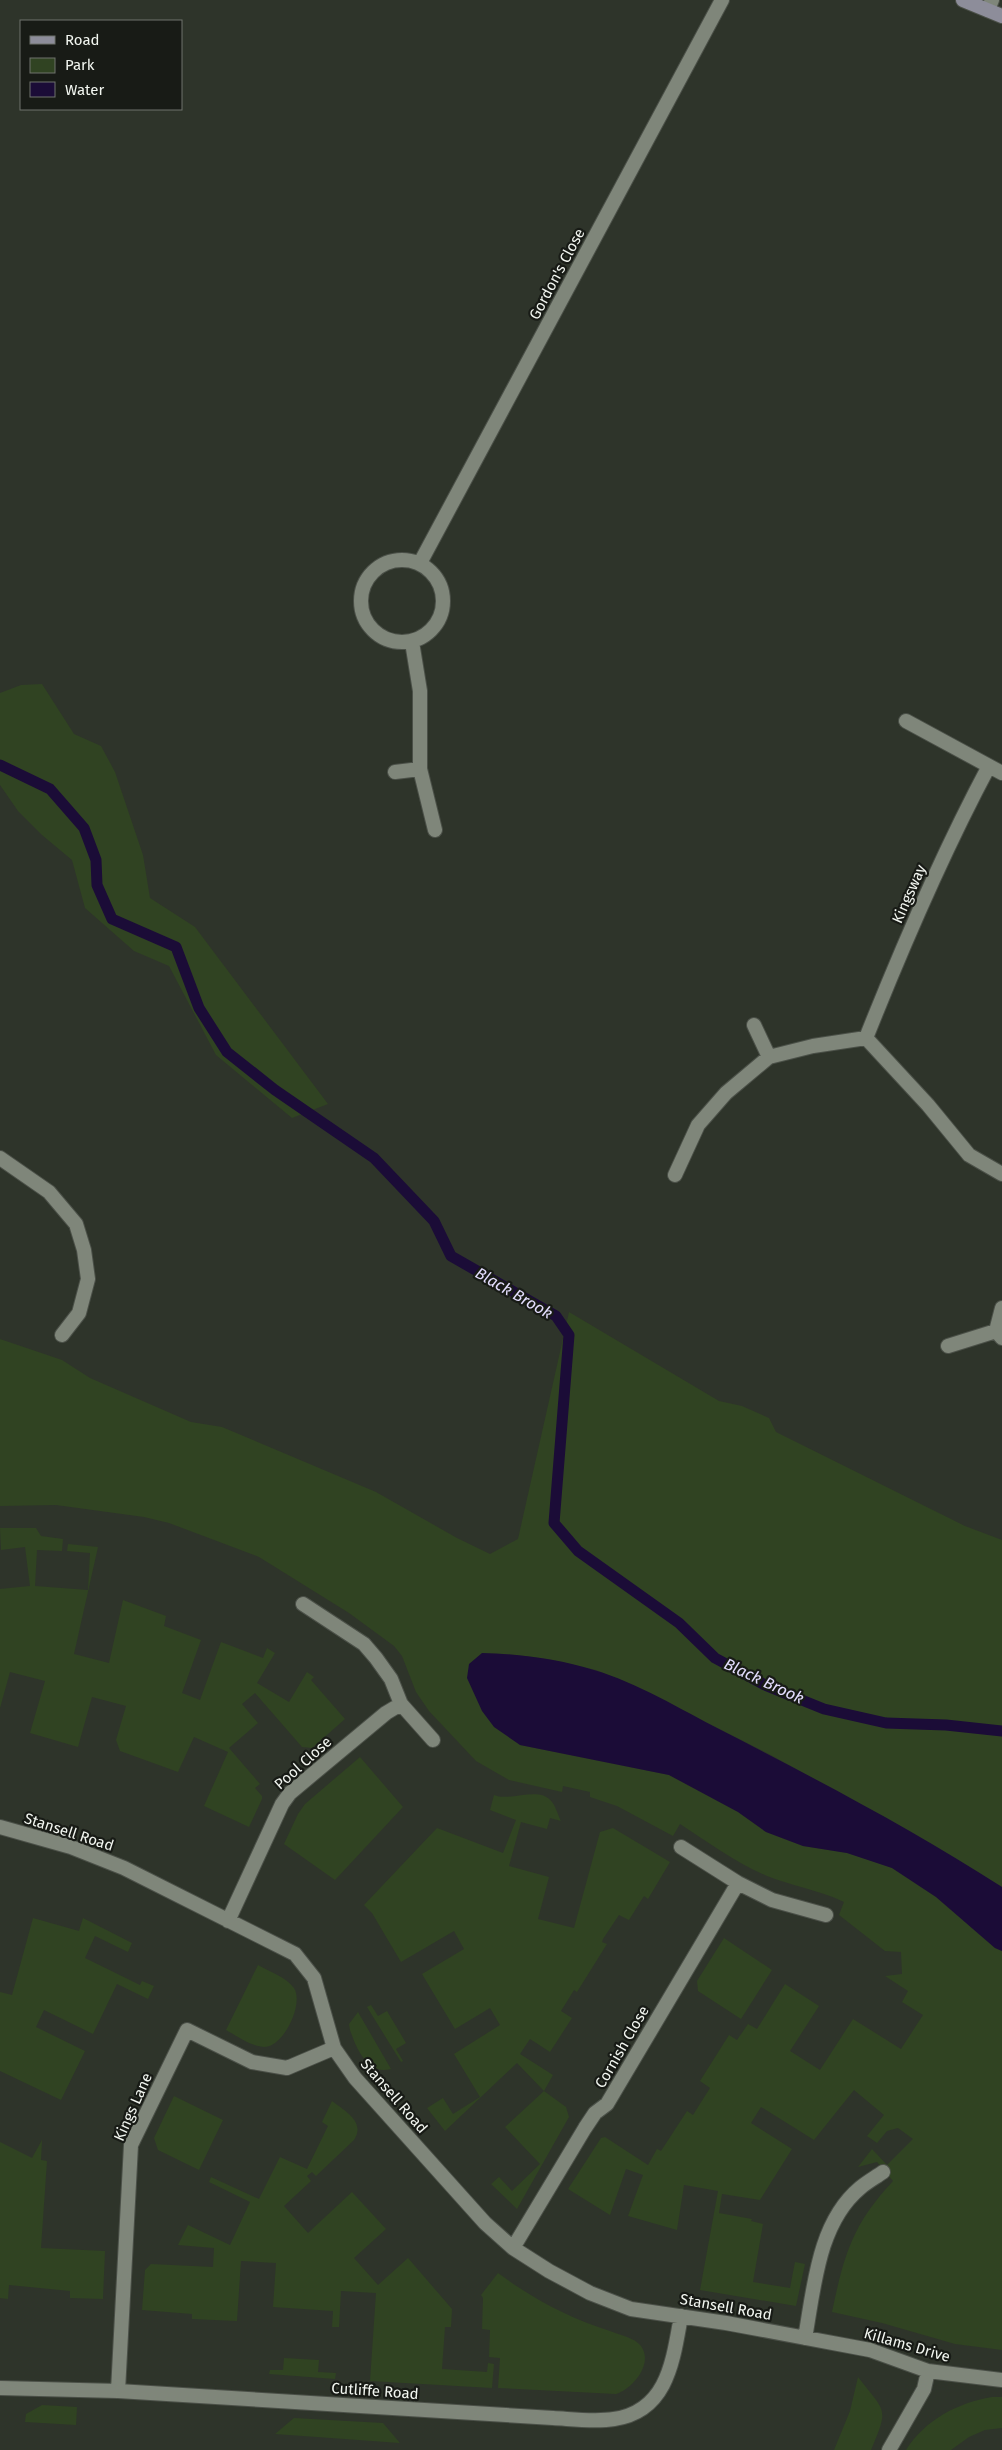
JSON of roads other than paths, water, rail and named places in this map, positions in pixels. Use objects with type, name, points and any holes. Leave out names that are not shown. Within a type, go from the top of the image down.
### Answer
[{"type":"main road","points":[[964,0],[990,5],[1002,16]]},
{"type":"street","name":"Gordon's Close","points":[[420,563],[722,0]]},
{"type":"street","points":[[405,559],[420,563],[434,573],[442,588],[444,605],[439,622],[428,634],[412,642],[396,642],[381,637],[369,627],[362,613],[361,597],[365,582],[376,569],[389,561],[405,559]]},
{"type":"street","points":[[412,642],[420,691],[420,769],[435,830]]},
{"type":"street","points":[[906,722],[1002,774]]},
{"type":"street","name":"Kingsway","points":[[866,1038],[894,966],[935,874],[989,766]]},
{"type":"street","points":[[395,772],[420,769]]},
{"type":"street","points":[[754,1025],[769,1057]]},
{"type":"street","points":[[675,1175],[698,1125],[726,1093],[769,1057],[813,1046],[866,1038],[928,1105],[968,1155],[1002,1174]]},
{"type":"street","points":[[0,1158],[49,1192],[76,1224],[84,1250],[88,1279],[79,1313],[62,1335]]},
{"type":"street","points":[[948,1346],[999,1334],[1002,1308]]},
{"type":"street","points":[[303,1604],[364,1644],[380,1662],[391,1679],[401,1704],[433,1740]]},
{"type":"street","name":"Pool Close","points":[[228,1921],[282,1804],[290,1793],[386,1713],[401,1704]]},
{"type":"street","name":"Stansell Road","points":[[0,1827],[71,1847],[124,1868],[295,1954],[314,1978],[334,2048],[355,2078],[413,2142],[452,2190],[513,2248],[549,2272],[590,2293],[631,2308],[804,2338]]},
{"type":"street","points":[[681,1847],[738,1883],[772,1900],[826,1915]]},
{"type":"street","name":"Cornish Close","points":[[513,2248],[585,2128],[595,2113],[607,2104],[738,1883]]},
{"type":"street","name":"Kings Lane","points":[[118,2391],[130,2145],[187,2030],[252,2062],[288,2068],[334,2048]]},
{"type":"street","points":[[804,2338],[819,2263],[830,2230],[848,2201],[860,2188],[883,2172]]},
{"type":"street","name":"Cutliffe Road","points":[[0,2388],[118,2391],[553,2418],[613,2420],[629,2416],[644,2408],[659,2394],[669,2376],[681,2316]]},
{"type":"street","name":"Killams Drive","points":[[804,2338],[870,2350],[928,2371],[1002,2380]]},
{"type":"street","points":[[889,2450],[924,2389],[928,2371]]},
{"type":"water","points":[[482,1653],[553,1660],[594,1670],[627,1682],[659,1697],[899,1825],[1002,1887],[1002,1951],[995,1948],[936,1897],[892,1868],[847,1853],[803,1846],[766,1832],[738,1812],[669,1775],[520,1745],[494,1727],[482,1711],[467,1678],[469,1664]]},
{"type":"waterway","name":"Black Brook","points":[[0,765],[50,789],[84,828],[96,860],[97,885],[112,919],[176,947],[199,1008],[227,1052],[275,1090],[374,1158],[434,1221],[451,1256],[556,1316],[569,1335],[554,1523],[578,1551],[679,1623],[715,1658],[767,1686],[824,1709],[886,1723],[946,1725],[1002,1731]]}]
